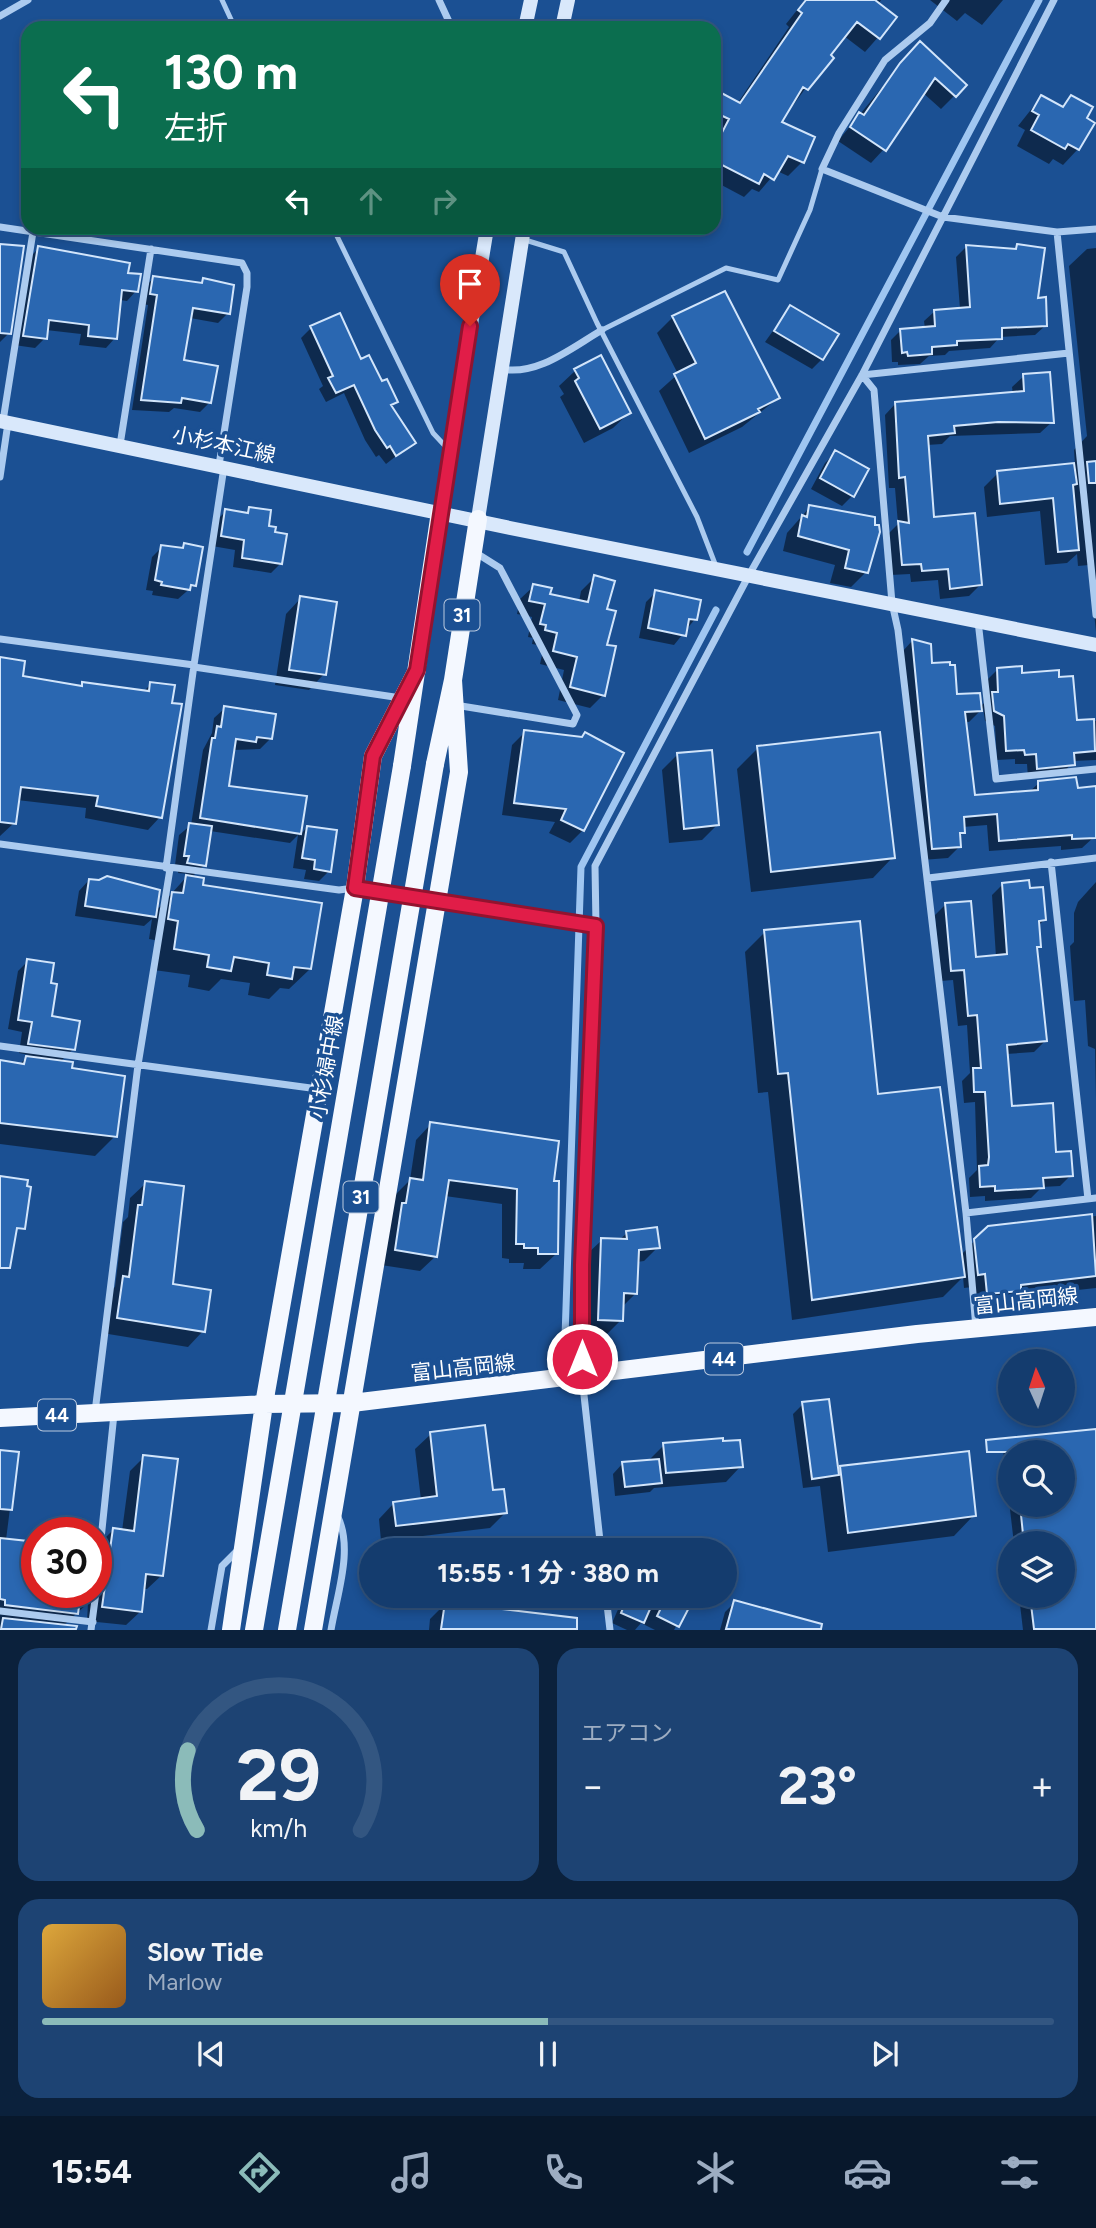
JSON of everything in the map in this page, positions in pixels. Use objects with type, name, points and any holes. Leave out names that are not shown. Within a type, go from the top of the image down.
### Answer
[{"type":"main road","points":[[526,21],[531,0]]},
{"type":"main road","points":[[564,21],[568,0]]},
{"type":"main road","points":[[440,512],[487,235]]},
{"type":"main road","points":[[478,519],[523,235]]},
{"type":"main road","name":"小杉本江線","points":[[3,421],[1096,645]]},
{"type":"main road","name":"小杉婦中線","points":[[254,1629],[402,766],[440,512]]},
{"type":"main road","name":"31","points":[[288,1629],[435,764],[453,680],[478,519]]},
{"type":"main road","name":"31","points":[[232,1629],[264,1404],[355,888],[373,756],[417,670]]},
{"type":"main road","name":"31","points":[[313,1629],[459,772],[453,680]]},
{"type":"main road","name":"富山高岡線","points":[[0,1418],[264,1404],[352,1403],[976,1328],[1096,1317]]},
{"type":"street","points":[[0,16],[28,0]]},
{"type":"street","points":[[439,0],[449,21]]},
{"type":"street","points":[[946,0],[930,23],[885,60],[839,133],[822,169],[943,217],[1057,232],[1096,229]]},
{"type":"street","points":[[600,1538],[582,1377],[582,1265],[596,926],[595,866],[749,576],[862,375],[1054,0]]},
{"type":"street","points":[[0,228],[21,231]]},
{"type":"street","points":[[1057,232],[1096,615]]},
{"type":"street","points":[[0,477],[3,421],[33,235]]},
{"type":"street","points":[[54,235],[243,263],[247,273],[168,868],[138,1065],[95,1412]]},
{"type":"street","points":[[120,445],[152,249]]},
{"type":"street","points":[[500,369],[519,372],[543,364],[602,330]]},
{"type":"street","points":[[862,375],[1069,353]]},
{"type":"street","points":[[862,375],[874,390],[892,603],[898,630],[928,878],[966,1213],[976,1328]]},
{"type":"street","points":[[454,705],[573,724],[577,715],[500,568],[472,550]]},
{"type":"street","points":[[978,621],[996,779],[1096,769]]},
{"type":"street","points":[[0,639],[403,698]]},
{"type":"street","points":[[0,844],[339,890],[355,888]]},
{"type":"street","points":[[928,878],[1096,858]]},
{"type":"street","points":[[966,1213],[1092,1198],[1051,862]]},
{"type":"street","points":[[435,903],[596,926]]},
{"type":"street","points":[[0,1046],[320,1089]]},
{"type":"street","points":[[103,1517],[114,1412]]},
{"type":"street","points":[[331,1629],[344,1549],[343,1527],[333,1508]]},
{"type":"street","points":[[211,1629],[222,1566],[245,1544]]},
{"type":"street","points":[[0,1611],[92,1626],[94,1608]]},
{"type":"street","points":[[607,1608],[610,1629]]},
{"type":"lane","points":[[222,0],[232,21]]},
{"type":"lane","points":[[602,330],[726,268],[778,280],[810,210],[822,169]]},
{"type":"lane","points":[[335,235],[433,433],[449,450]]},
{"type":"lane","points":[[527,235],[564,252],[696,517],[717,569]]},
{"type":"lane","points":[[355,888],[435,903]]},
{"type":"building","points":[[806,0],[875,0],[897,17],[880,39],[857,22],[831,55],[834,58],[808,90],[803,87],[782,122],[815,137],[804,163],[788,156],[774,180],[764,174],[759,184],[721,165],[721,134],[729,119],[721,115],[721,93],[740,103],[802,13],[798,10]]},
{"type":"building","points":[[920,41],[967,85],[956,97],[935,78],[886,151],[850,127],[859,112],[864,115],[900,63]]},
{"type":"building","points":[[1041,95],[1063,107],[1071,95],[1093,107],[1087,118],[1095,123],[1079,150],[1068,144],[1065,149],[1031,130],[1039,115],[1032,111]]},
{"type":"building","points":[[0,244],[24,246],[11,334],[0,333]]},
{"type":"building","points":[[1017,244],[1045,248],[1038,298],[1046,297],[1047,326],[1002,328],[1002,339],[957,341],[957,345],[932,347],[932,354],[908,356],[907,352],[902,353],[900,329],[935,326],[934,310],[970,307],[966,245],[1016,249]]},
{"type":"building","points":[[38,246],[130,263],[128,273],[141,274],[138,292],[122,290],[117,339],[88,336],[89,325],[49,320],[47,339],[23,336]]},
{"type":"building","points":[[153,276],[202,283],[203,278],[234,285],[230,314],[193,308],[184,360],[218,366],[211,403],[182,398],[181,403],[141,400],[157,295],[150,294]]},
{"type":"building","points":[[725,291],[780,398],[758,409],[760,412],[705,439],[674,374],[696,363],[672,316]]},
{"type":"building","points":[[790,305],[839,334],[823,360],[774,331]]},
{"type":"building","points":[[340,313],[361,359],[369,355],[382,381],[387,379],[398,402],[391,405],[416,443],[396,456],[375,430],[354,385],[336,393],[328,378],[333,376],[310,326]]},
{"type":"building","points":[[601,355],[631,413],[600,429],[575,381],[579,378],[574,369]]},
{"type":"building","points":[[1050,372],[1054,423],[998,422],[954,426],[955,433],[928,436],[934,517],[975,513],[982,585],[950,589],[948,569],[922,571],[921,564],[902,565],[898,521],[909,523],[905,477],[899,478],[895,402],[1024,391],[1023,374]]},
{"type":"building","points":[[835,450],[869,469],[854,497],[820,478]]},
{"type":"building","points":[[1096,461],[1096,483],[1089,483],[1087,462]]},
{"type":"building","points":[[1074,463],[1077,484],[1073,485],[1079,550],[1058,552],[1053,498],[1000,504],[997,471]]},
{"type":"building","points":[[809,505],[875,517],[875,525],[879,525],[880,532],[868,573],[845,568],[849,550],[798,536],[802,515],[807,517]]},
{"type":"building","points":[[249,507],[271,510],[269,526],[276,527],[275,532],[287,534],[282,564],[242,558],[244,540],[221,536],[225,509],[248,513]]},
{"type":"building","points":[[184,543],[203,547],[196,586],[191,585],[190,590],[161,585],[162,582],[155,580],[161,545],[183,548]]},
{"type":"building","points":[[594,575],[615,581],[607,609],[616,611],[607,645],[616,646],[605,696],[570,687],[577,657],[553,651],[557,633],[545,630],[546,625],[540,624],[545,604],[529,601],[533,584],[552,588],[550,594],[588,602]]},
{"type":"building","points":[[655,590],[701,600],[697,620],[689,619],[686,636],[648,628]]},
{"type":"building","points":[[300,596],[337,602],[326,675],[289,670]]},
{"type":"building","points":[[912,639],[931,644],[932,663],[950,662],[950,665],[955,665],[957,694],[980,693],[982,711],[965,712],[975,795],[1038,790],[1038,781],[1076,777],[1078,788],[1096,786],[1096,838],[1072,839],[1072,835],[999,841],[997,814],[964,817],[965,833],[960,833],[961,847],[932,849]]},
{"type":"building","points":[[0,657],[25,661],[23,676],[82,686],[82,682],[149,691],[150,682],[175,685],[172,703],[182,704],[162,818],[96,806],[98,796],[21,787],[16,824],[0,822]]},
{"type":"building","points":[[1022,666],[1022,673],[1059,670],[1059,677],[1073,676],[1077,720],[1094,719],[1095,751],[1074,753],[1075,765],[1037,769],[1036,754],[1025,755],[1024,750],[1006,751],[1004,716],[994,711],[992,692],[998,692],[997,668]]},
{"type":"building","points":[[224,706],[276,714],[272,739],[257,737],[256,742],[236,739],[229,786],[307,796],[301,834],[200,818],[212,738],[215,738],[217,726],[221,727]]},
{"type":"building","points":[[524,730],[582,737],[585,732],[624,753],[584,831],[561,820],[566,809],[514,803]]},
{"type":"building","points":[[880,732],[895,858],[771,872],[757,746]]},
{"type":"building","points":[[712,750],[719,825],[684,829],[677,753]]},
{"type":"building","points":[[189,823],[212,826],[206,866],[187,863],[189,856],[184,856]]},
{"type":"building","points":[[307,826],[337,830],[331,872],[314,869],[315,860],[302,858]]},
{"type":"building","points":[[186,875],[204,878],[203,885],[322,903],[311,969],[294,967],[292,979],[267,975],[269,963],[234,957],[231,971],[207,967],[209,955],[174,949],[178,921],[168,919],[172,892],[183,893]]},
{"type":"building","points":[[107,876],[160,890],[156,917],[85,906],[89,879],[99,880]]},
{"type":"building","points":[[1029,880],[1030,888],[1043,887],[1046,920],[1039,921],[1041,947],[1037,947],[1047,1041],[1007,1045],[1012,1106],[1053,1103],[1056,1152],[1071,1151],[1073,1176],[1043,1178],[1044,1188],[995,1191],[995,1186],[980,1187],[979,1166],[988,1165],[989,1157],[985,1092],[974,1092],[973,1068],[981,1068],[977,1015],[968,1016],[964,970],[951,971],[945,903],[971,901],[976,957],[1007,954],[1002,883]]},
{"type":"building","points":[[860,921],[878,1094],[940,1087],[965,1277],[812,1300],[788,1073],[778,1074],[764,930]]},
{"type":"building","points":[[27,959],[54,963],[51,983],[57,984],[52,1016],[80,1021],[75,1050],[28,1044],[32,1022],[18,1020]]},
{"type":"building","points":[[26,1056],[73,1062],[72,1068],[125,1076],[117,1137],[0,1123],[0,1060],[24,1064]]},
{"type":"building","points":[[430,1122],[559,1141],[554,1181],[559,1181],[558,1254],[538,1254],[538,1248],[524,1248],[524,1244],[516,1244],[517,1189],[449,1180],[437,1257],[395,1250],[402,1203],[406,1203],[410,1178],[423,1180]]},
{"type":"building","points":[[0,1176],[28,1180],[27,1186],[31,1187],[25,1229],[17,1228],[10,1268],[0,1268]]},
{"type":"building","points":[[145,1181],[184,1186],[173,1284],[211,1290],[205,1332],[117,1318],[123,1276],[129,1277],[138,1205],[142,1205]]},
{"type":"building","points":[[1092,1214],[1096,1276],[1021,1285],[1021,1291],[987,1294],[985,1274],[978,1275],[974,1239],[988,1226]]},
{"type":"building","points":[[657,1227],[660,1248],[639,1250],[637,1294],[624,1293],[623,1321],[598,1320],[601,1238],[627,1239],[626,1231]]},
{"type":"building","points":[[829,1399],[839,1475],[812,1479],[802,1402]]},
{"type":"building","points":[[485,1425],[493,1490],[504,1489],[507,1513],[396,1526],[393,1502],[437,1496],[430,1432]]},
{"type":"building","points":[[1096,1429],[1096,1629],[1034,1629],[1031,1608],[1075,1608],[1075,1531],[1023,1531],[1021,1517],[1075,1517],[1075,1440],[998,1440],[998,1452],[987,1452],[986,1440]]},
{"type":"building","points":[[723,1438],[723,1441],[740,1440],[743,1467],[666,1473],[663,1443]]},
{"type":"building","points":[[0,1450],[19,1452],[12,1510],[0,1509]]},
{"type":"building","points":[[969,1451],[976,1516],[848,1533],[840,1466]]},
{"type":"building","points":[[143,1455],[178,1459],[163,1576],[146,1574],[142,1612],[110,1608],[113,1528],[134,1531]]},
{"type":"building","points":[[659,1459],[662,1483],[625,1487],[622,1462]]},
{"type":"building","points":[[0,1538],[21,1540],[21,1607],[5,1605],[5,1600],[0,1599]]},
{"type":"building","points":[[737,1601],[822,1624],[821,1629],[726,1629],[732,1608],[737,1608]]},
{"type":"building","points":[[29,1608],[79,1608],[78,1614]]},
{"type":"building","points":[[444,1608],[494,1608],[577,1618],[577,1629],[441,1629]]},
{"type":"building","points":[[623,1608],[651,1608],[644,1623],[621,1613]]},
{"type":"building","points":[[661,1608],[689,1608],[679,1627],[657,1616]]},
{"type":"building","points":[[3,1618],[77,1626],[76,1629],[1,1629]]},
{"type":"waterway","points":[[747,552],[1039,0]]},
{"type":"waterway","points":[[565,1337],[581,867],[716,610]]},
{"type":"route","points":[[470,326],[447,459],[417,670],[373,756],[355,888],[435,903],[596,926],[582,1265],[582,1359]]}]
